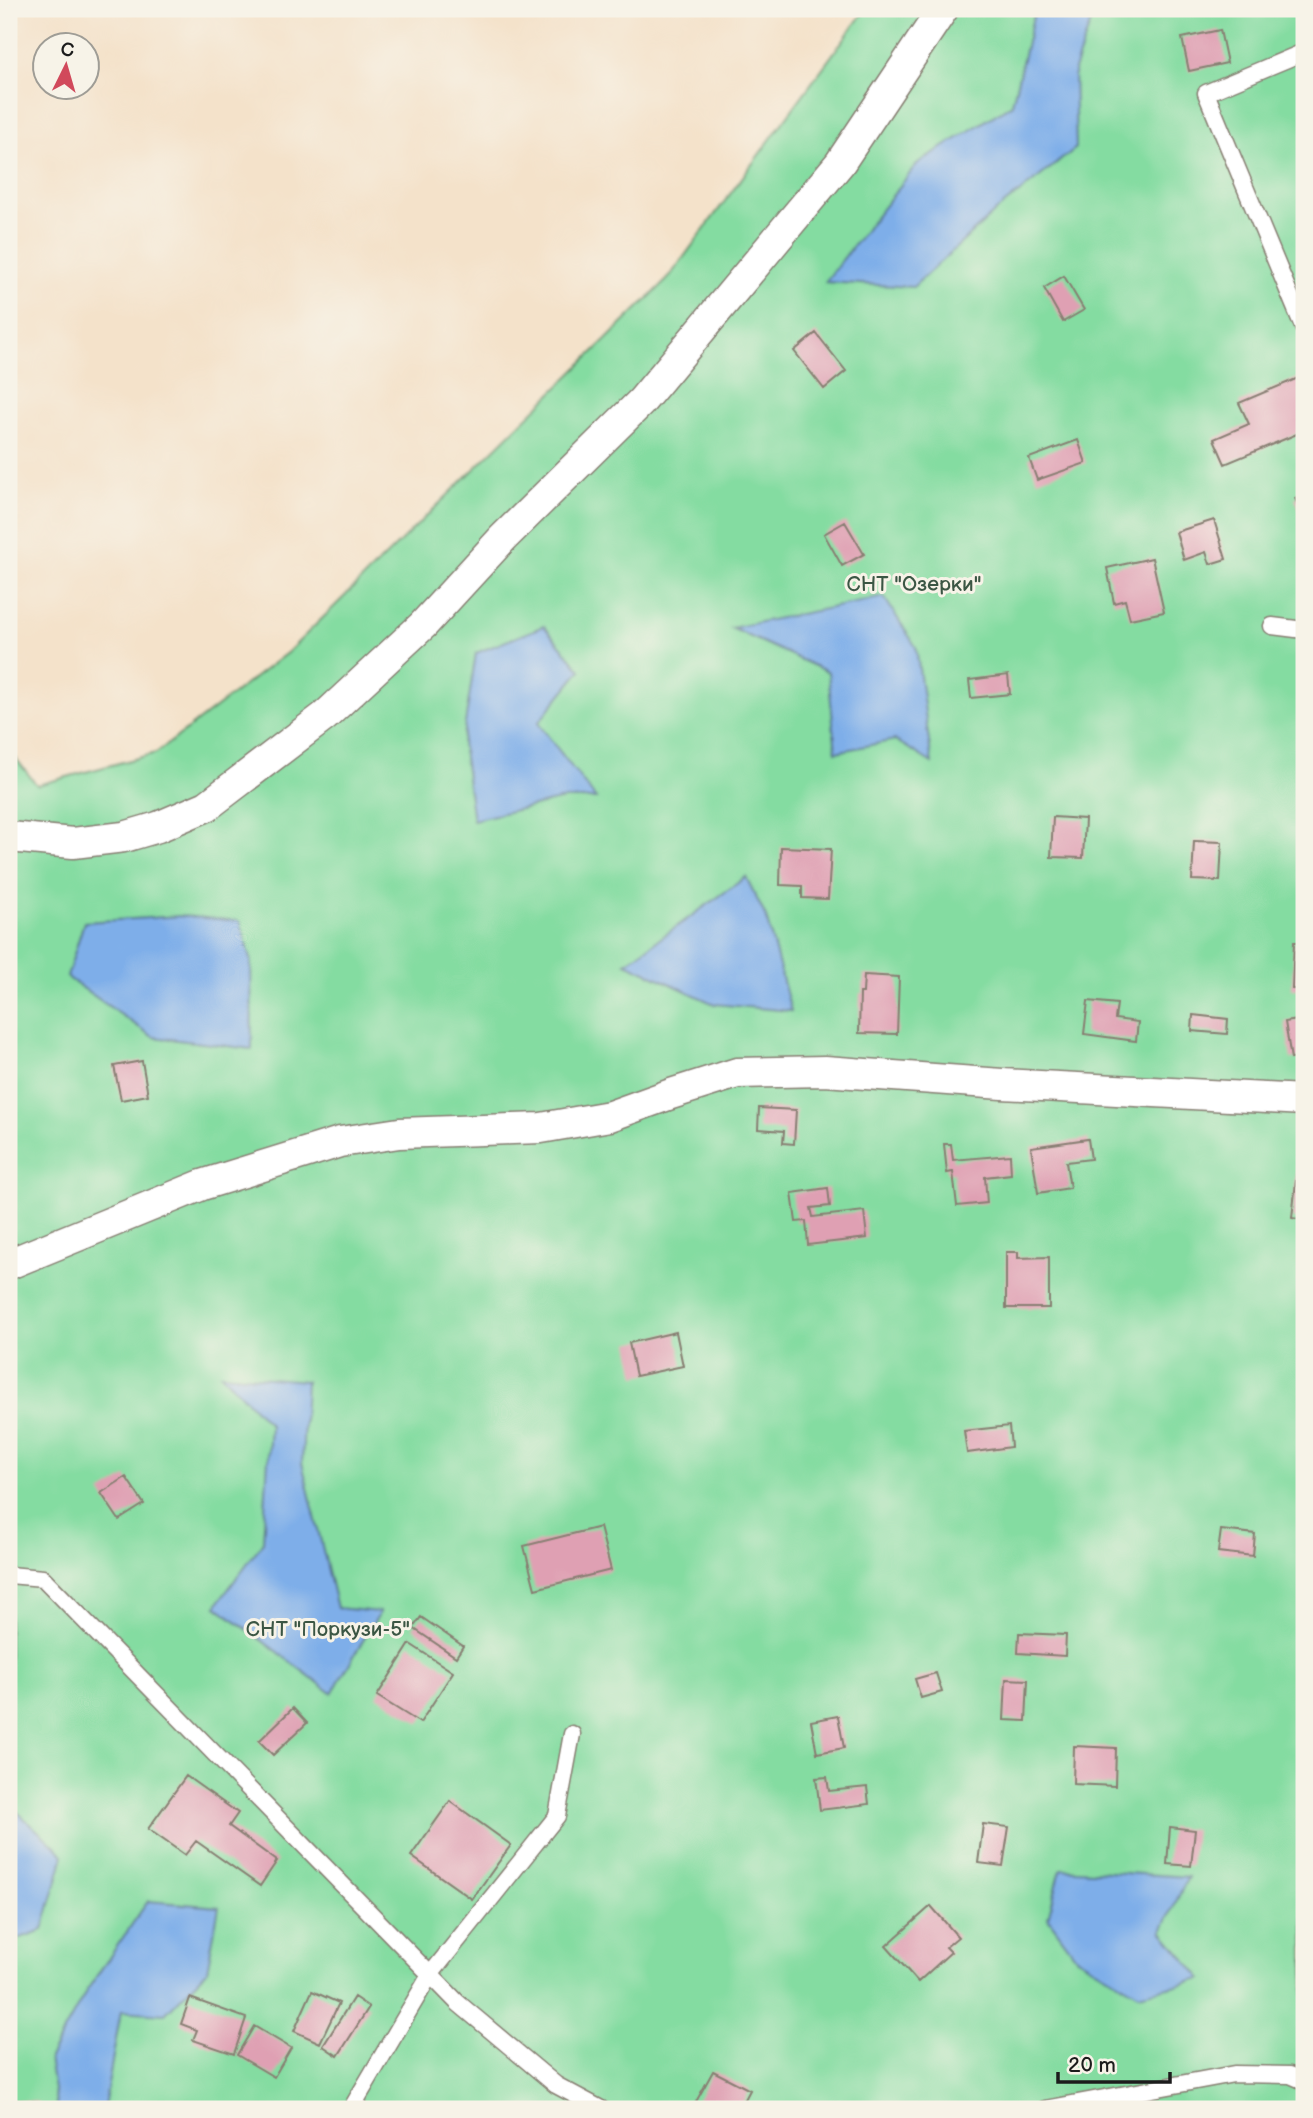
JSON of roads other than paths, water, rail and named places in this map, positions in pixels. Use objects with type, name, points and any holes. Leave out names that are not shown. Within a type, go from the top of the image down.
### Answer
[{"type":"street","points":[[9,837],[74,843],[124,837],[158,827],[207,806],[325,716],[423,625],[503,538],[640,402],[841,163],[943,9]]},
{"type":"street","points":[[9,1264],[202,1185],[340,1142],[399,1133],[541,1128],[610,1116],[737,1073],[825,1071],[1002,1084],[1304,1100]]},
{"type":"lane","points":[[1304,52],[1206,93],[1304,329]]},
{"type":"lane","points":[[1272,626],[1304,630]]},
{"type":"lane","points":[[9,1575],[43,1578],[458,2003],[556,2085],[601,2109]]},
{"type":"lane","points":[[351,2109],[430,1975],[557,1816],[572,1734]]},
{"type":"lane","points":[[1045,2109],[1234,2074],[1290,2075],[1304,2081]]},
{"type":"water","points":[[1035,9],[1103,9],[1093,16],[1074,70],[1076,148],[996,211],[913,287],[825,282],[918,163],[1012,104]]},
{"type":"water","points":[[884,597],[916,647],[932,763],[895,740],[836,752],[828,672],[731,628]]},
{"type":"water","points":[[544,626],[581,670],[538,723],[596,799],[564,799],[473,820],[462,743],[476,653]]},
{"type":"water","points":[[746,877],[766,917],[791,1011],[714,1004],[626,963]]},
{"type":"water","points":[[181,916],[240,921],[251,960],[252,1049],[153,1037],[67,977],[84,922]]},
{"type":"water","points":[[221,1374],[306,1381],[302,1463],[337,1608],[380,1612],[332,1693],[216,1606],[263,1542],[270,1425]]},
{"type":"water","points":[[9,1807],[64,1855],[43,1930],[9,1942]]},
{"type":"water","points":[[1061,1869],[1188,1877],[1162,1931],[1202,1979],[1139,1994],[1077,1958],[1048,1918]]},
{"type":"water","points":[[148,1901],[219,1907],[207,1971],[165,2014],[121,2011],[104,2107],[57,2109],[49,2058],[87,1990]]},
{"type":"park label","name":"СНТ \"Озерки\"","points":[[914,584]]},
{"type":"park label","name":"СНТ \"Поркузи-5\"","points":[[328,1629]]}]
